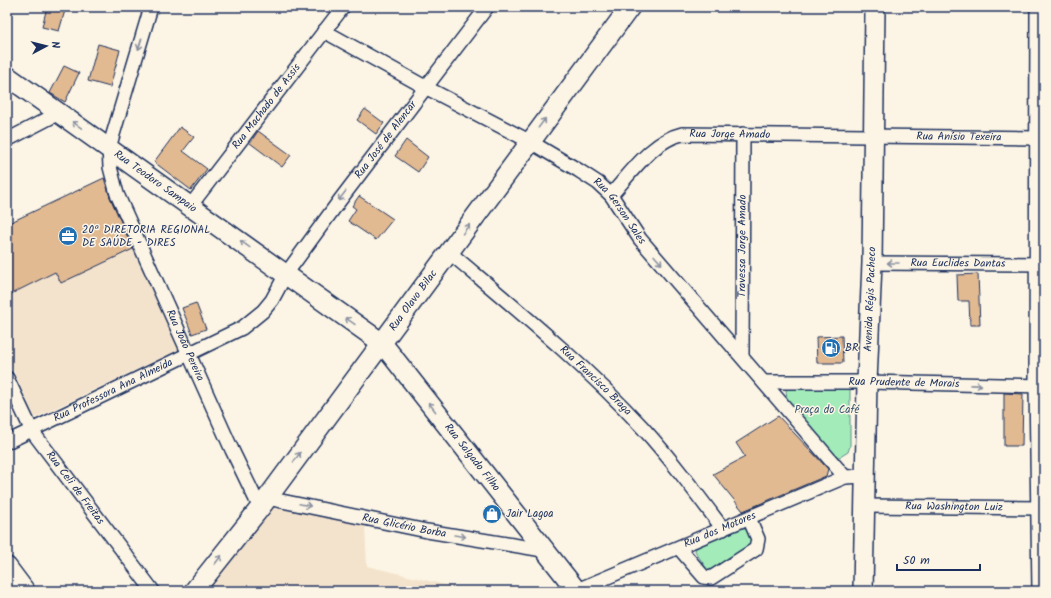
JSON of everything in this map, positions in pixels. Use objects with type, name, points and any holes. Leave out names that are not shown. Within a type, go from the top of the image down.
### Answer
[{"type":"street","points":[[109,148],[151,7]]},
{"type":"street","name":"Rua Machado de Assis","points":[[191,205],[343,7]]},
{"type":"street","name":"Rua José de Alencar","points":[[286,274],[425,87],[487,7]]},
{"type":"street","name":"Rua Olavo Bilac","points":[[194,591],[263,503],[450,252],[529,141],[630,7]]},
{"type":"street","name":"Avenida Régis Pacheco","points":[[863,591],[867,382],[872,263],[875,7]]},
{"type":"street","points":[[1037,7],[1040,138],[1040,591]]},
{"type":"street","name":"Rua Gerson Sales","points":[[324,31],[425,87],[529,141],[585,175],[611,195],[640,239],[845,476]]},
{"type":"street","name":"Rua Teodoro Sampaio","points":[[7,76],[191,205],[382,343]]},
{"type":"street","points":[[7,140],[59,113]]},
{"type":"street","name":"Rua Jorge Amado","points":[[611,195],[652,150],[666,139],[682,134],[874,135]]},
{"type":"street","name":"Travessa Jorge Amado","points":[[742,357],[743,134]]},
{"type":"street","name":"Rua Anísio Texeira","points":[[874,135],[1040,138]]},
{"type":"street","name":"Rua João Pereira","points":[[109,148],[113,182],[117,194],[235,457],[263,503]]},
{"type":"street","points":[[113,182],[125,169],[133,164]]},
{"type":"street","name":"Rua Francisco Braga","points":[[450,252],[544,334],[641,426],[679,470],[723,529]]},
{"type":"street","name":"Rua Euclides Dantas","points":[[872,263],[1040,264]]},
{"type":"street","name":"Rua Professora Ana Almeida","points":[[7,442],[189,352],[242,328],[251,322],[272,300],[286,274]]},
{"type":"street","name":"Rua Salgado Filho","points":[[382,343],[543,550],[577,591]]},
{"type":"street","name":"Rua Celi de Freitas","points":[[7,378],[32,430],[153,591]]},
{"type":"street","name":"Rua Prudente de Morais","points":[[764,382],[867,382],[1040,386]]},
{"type":"street","name":"Rua dos Motores","points":[[577,591],[845,476],[865,476]]},
{"type":"street","name":"Rua Glicério Borba","points":[[263,503],[543,550]]},
{"type":"street","name":"Rua Washington Luiz","points":[[865,506],[1040,508]]},
{"type":"street","points":[[679,548],[704,577],[711,578],[756,549],[758,539],[749,518]]},
{"type":"street","points":[[7,567],[25,591]]},
{"type":"shaded area","points":[[135,248],[184,347],[35,418],[7,357],[7,296],[55,272],[61,283]]},
{"type":"shaded area","points":[[268,507],[365,524],[367,566],[471,591],[203,591]]},
{"type":"green space","name":"Praça do Café","points":[[850,387],[850,446],[848,452],[840,457],[833,456],[787,399],[786,390],[789,388]]},
{"type":"green space","points":[[743,525],[747,525],[753,544],[712,572],[708,571],[695,551],[696,548]]},
{"type":"building","points":[[47,7],[66,7],[59,31],[42,27]]},
{"type":"building","points":[[98,44],[120,50],[110,87],[88,81]]},
{"type":"building","points":[[64,66],[79,73],[65,102],[50,93]]},
{"type":"building","points":[[365,109],[384,123],[376,134],[357,120]]},
{"type":"building","points":[[180,127],[194,137],[183,151],[207,169],[191,190],[154,162]]},
{"type":"building","points":[[258,131],[291,155],[282,167],[250,143]]},
{"type":"building","points":[[406,140],[428,157],[418,172],[395,156]]},
{"type":"building","name":"20ª DIRETORIA REGIONAL DE SAÚDE - DIRES","points":[[104,178],[110,197],[133,249],[61,283],[55,272],[7,296],[7,224]]},
{"type":"building","points":[[359,196],[393,219],[376,240],[348,221],[356,209],[352,206]]},
{"type":"building","points":[[978,274],[980,325],[970,325],[969,301],[958,301],[957,275]]},
{"type":"building","points":[[196,303],[206,329],[192,334],[182,308]]},
{"type":"building","points":[[842,336],[843,363],[817,363],[816,337]]},
{"type":"building","points":[[1004,393],[1023,394],[1022,446],[1004,446]]},
{"type":"building","points":[[778,416],[828,469],[826,476],[743,511],[713,474],[745,457],[736,443]]},
{"type":"place","name":"20ª DIRETORIA REGIONAL DE SAÚDE - DIRES","points":[[68,236]]},
{"type":"place","name":"BR","points":[[831,348]]},
{"type":"place","name":"Jair Lagoa","points":[[492,514]]}]
